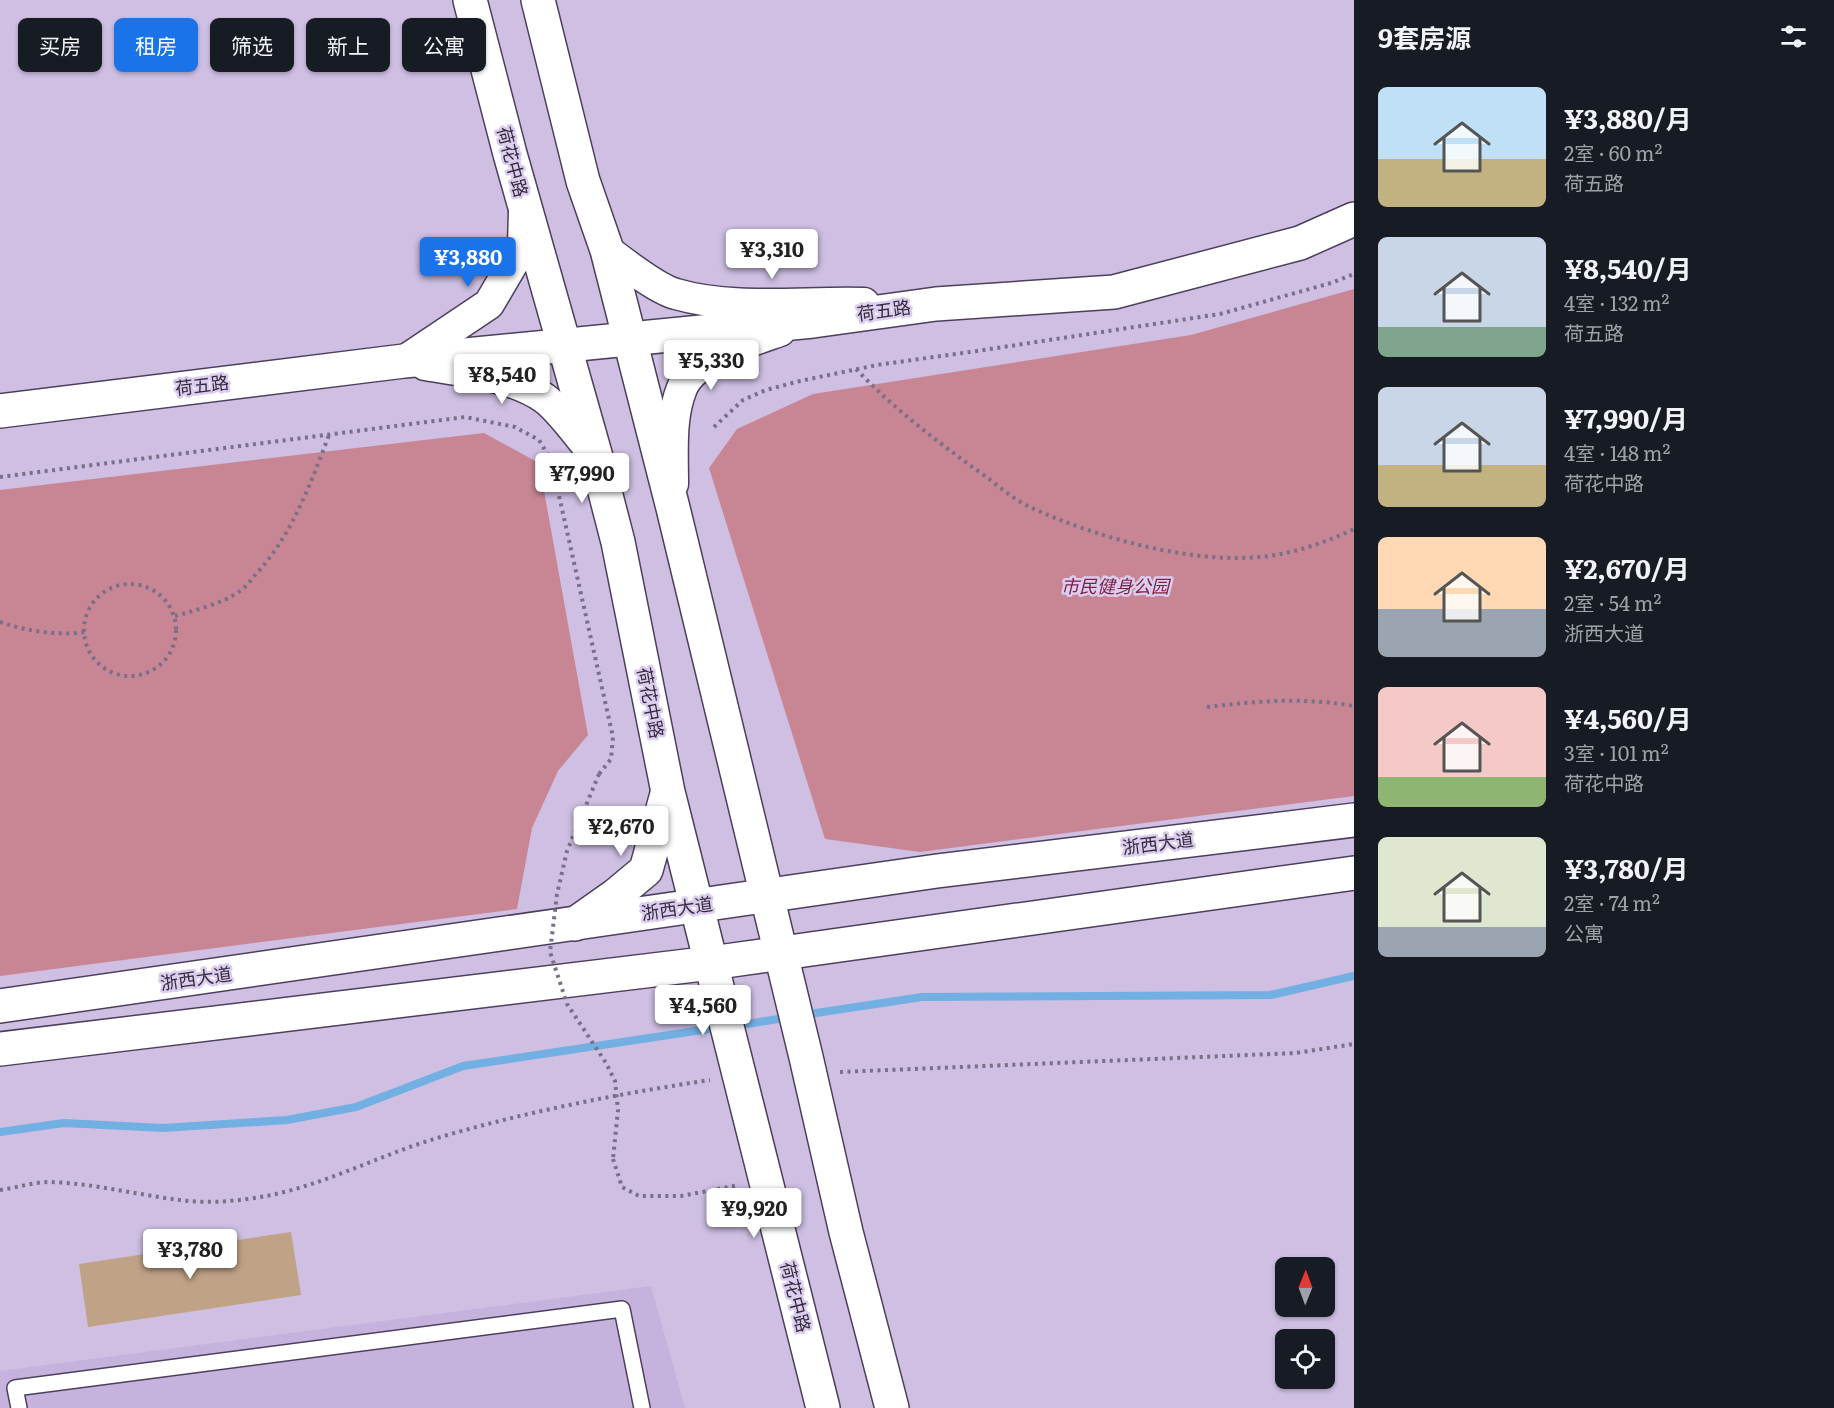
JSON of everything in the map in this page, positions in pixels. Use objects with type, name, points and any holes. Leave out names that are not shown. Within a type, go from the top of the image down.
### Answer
[{"type":"main road","name":"荷花中路","points":[[470,0],[618,542],[668,792],[823,1408]]},
{"type":"main road","points":[[538,0],[583,181],[607,250],[673,508],[781,952],[846,1232],[892,1408]]},
{"type":"main road","name":"荷五路","points":[[0,411],[405,361],[813,321],[936,304],[1114,292],[1300,243],[1354,219]]},
{"type":"main road","points":[[575,924],[646,870],[668,792]]},
{"type":"main road","name":"浙西大道","points":[[0,1006],[937,871],[1354,820]]},
{"type":"main road","points":[[0,1049],[711,963],[1354,873]]},
{"type":"street","points":[[405,361],[489,303],[523,246],[524,204]]},
{"type":"street","points":[[607,250],[637,273],[675,294],[714,301],[772,304],[852,302],[936,304]]},
{"type":"street","points":[[673,508],[675,413],[683,386],[691,376],[716,356],[746,343],[813,321]]},
{"type":"street","name":"荷五路","points":[[405,361],[494,377],[527,390],[544,399],[596,456]]},
{"type":"lane","points":[[19,1408],[15,1388],[622,1309],[642,1408]]},
{"type":"path","points":[[714,427],[743,400],[766,390],[856,369],[1220,314],[1331,283],[1354,274]]},
{"type":"path","points":[[856,369],[883,398],[934,440],[1028,507],[1107,536],[1179,553],[1237,557],[1281,554],[1334,539],[1354,529]]},
{"type":"path","points":[[0,477],[465,417],[514,427],[539,440],[551,460],[613,736],[610,759],[599,774],[567,851],[556,894],[550,952],[567,1004],[606,1063],[615,1081],[618,1110],[613,1160],[622,1187],[639,1196],[681,1196],[746,1184]]},
{"type":"path","points":[[175,616],[201,609],[240,592],[266,562],[289,529],[311,482],[328,435]]},
{"type":"path","points":[[126,584],[142,586],[156,592],[167,602],[175,616],[174,645],[166,658],[155,668],[142,674],[127,675],[112,672],[100,664],[90,653],[85,632],[89,609],[99,596],[112,588],[126,584]]},
{"type":"path","points":[[0,622],[18,628],[70,634],[85,632]]},
{"type":"path","points":[[1207,707],[1268,700],[1324,701],[1354,706]]},
{"type":"path","points":[[808,1065],[1296,1053],[1354,1044]]},
{"type":"path","points":[[0,1190],[47,1182],[82,1185],[183,1201],[222,1201],[265,1196],[304,1187],[435,1139],[549,1109],[640,1090],[718,1079],[738,1069]]},
{"type":"shaded area","points":[[651,1286],[685,1408],[0,1408],[0,1371]]},
{"type":"green space","name":"市民健身公园","points":[[1354,289],[1354,796],[920,852],[825,839],[709,468],[737,429],[813,394],[1191,335]]},
{"type":"green space","points":[[484,433],[539,463],[588,735],[558,771],[532,828],[517,909],[0,976],[0,490]]},
{"type":"building","points":[[291,1232],[301,1295],[88,1327],[79,1264]]},
{"type":"waterway","points":[[803,1015],[922,997],[1271,995],[1354,976]]},
{"type":"waterway","points":[[735,1026],[790,1017]]},
{"type":"waterway","points":[[0,1132],[64,1123],[163,1128],[287,1120],[356,1107],[463,1066],[722,1027]]}]
